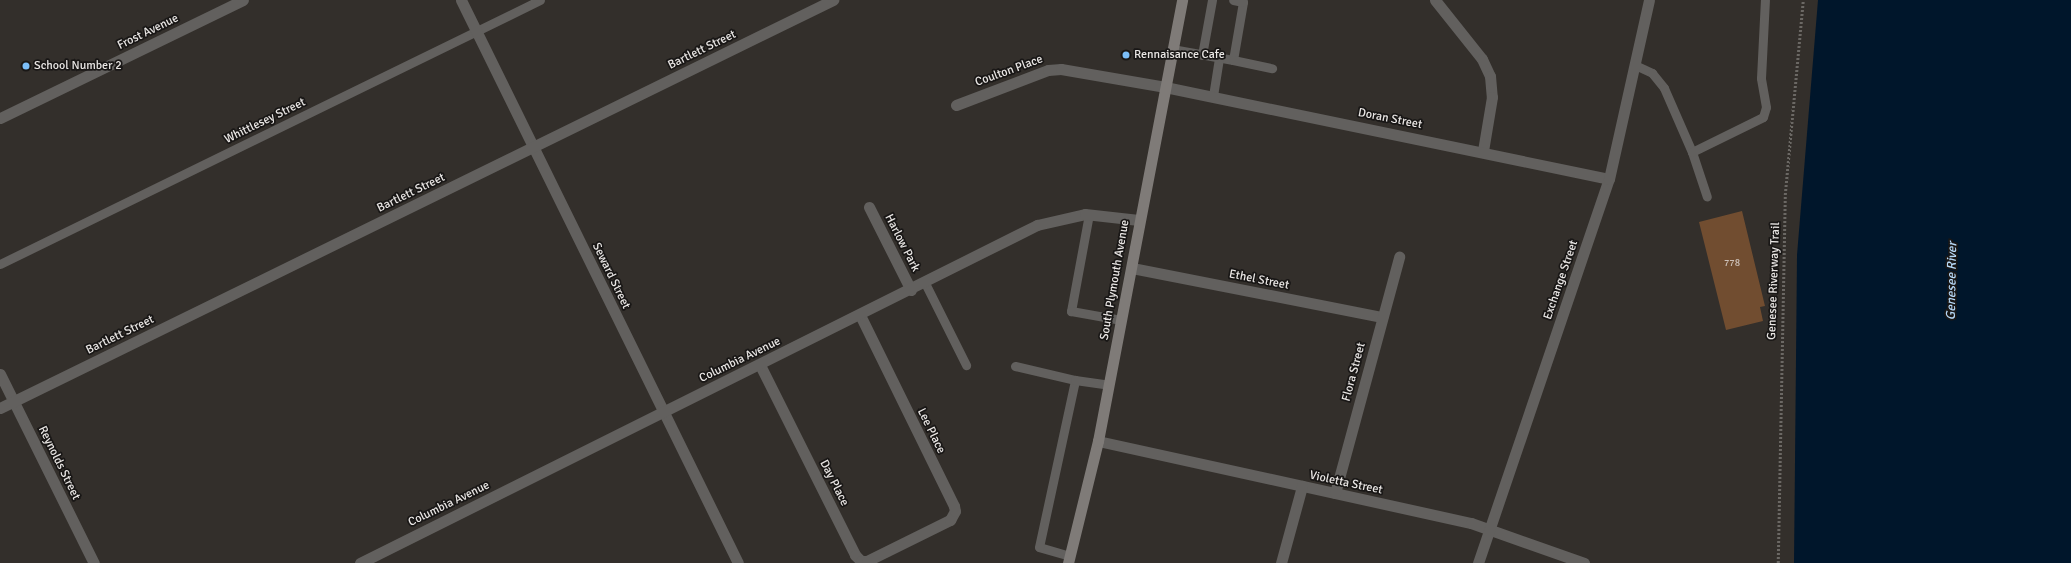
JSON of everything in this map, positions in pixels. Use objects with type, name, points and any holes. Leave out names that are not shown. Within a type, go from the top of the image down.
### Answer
[{"type":"main road","name":"South Plymouth Avenue","points":[[1069,560],[1098,441],[1182,0]]},
{"type":"street","name":"Frost Avenue","points":[[0,118],[243,0]]},
{"type":"street","name":"Seward Street","points":[[461,0],[738,563]]},
{"type":"street","name":"Bartlett Street","points":[[0,408],[833,0]]},
{"type":"street","points":[[1435,0],[1482,60],[1490,76],[1492,96],[1483,152]]},
{"type":"street","name":"Exchange Street","points":[[1478,563],[1609,179],[1649,0]]},
{"type":"street","name":"Coulton Place","points":[[956,105],[1054,69],[1166,87]]},
{"type":"street","name":"Doran Street","points":[[1166,87],[1609,179]]},
{"type":"street","name":"Harlow Park","points":[[869,207],[911,290]]},
{"type":"street","name":"Columbia Avenue","points":[[360,563],[911,290],[1037,225],[1089,214],[1139,220]]},
{"type":"street","name":"Flora Street","points":[[1335,493],[1399,258]]},
{"type":"street","name":"Ethel Street","points":[[1132,268],[1382,317]]},
{"type":"street","name":"Lee Place","points":[[860,315],[955,511],[950,520],[912,539]]},
{"type":"street","name":"Day Place","points":[[760,365],[855,555],[861,561],[867,561],[912,539]]},
{"type":"street","name":"Reynolds Street","points":[[0,374],[94,563]]},
{"type":"street","name":"Violetta Street","points":[[1098,441],[1490,529],[1584,563]]},
{"type":"street","points":[[1281,563],[1302,486]]},
{"type":"lane","name":"Whittlesey Street","points":[[0,264],[540,0]]},
{"type":"lane","points":[[1202,55],[1211,24],[1212,0]]},
{"type":"lane","points":[[1233,0],[1244,1],[1235,29],[1233,60]]},
{"type":"lane","points":[[1692,152],[1763,117],[1766,107],[1761,78],[1765,0]]},
{"type":"lane","points":[[1172,49],[1272,68]]},
{"type":"lane","points":[[1213,96],[1219,58]]},
{"type":"lane","points":[[1635,65],[1652,73],[1661,83],[1692,152],[1707,196]]},
{"type":"lane","points":[[1089,214],[1072,310],[1121,320]]},
{"type":"lane","points":[[925,283],[966,365]]},
{"type":"lane","points":[[1016,366],[1075,380],[1109,385]]},
{"type":"lane","points":[[1069,560],[1039,547],[1075,380]]},
{"type":"path","name":"Genesee Riverway Trail","points":[[1778,563],[1785,195],[1803,0]]},
{"type":"water","name":"Genesee River","points":[[1818,0],[2071,0],[2071,563],[1794,563],[1797,255]]},
{"type":"building","points":[[1742,211],[1765,306],[1760,307],[1763,321],[1726,330],[1699,222]]},
{"type":"place","name":"Rennaisance Cafe","points":[[1126,55]]},
{"type":"place","name":"School Number 2","points":[[26,66]]}]
